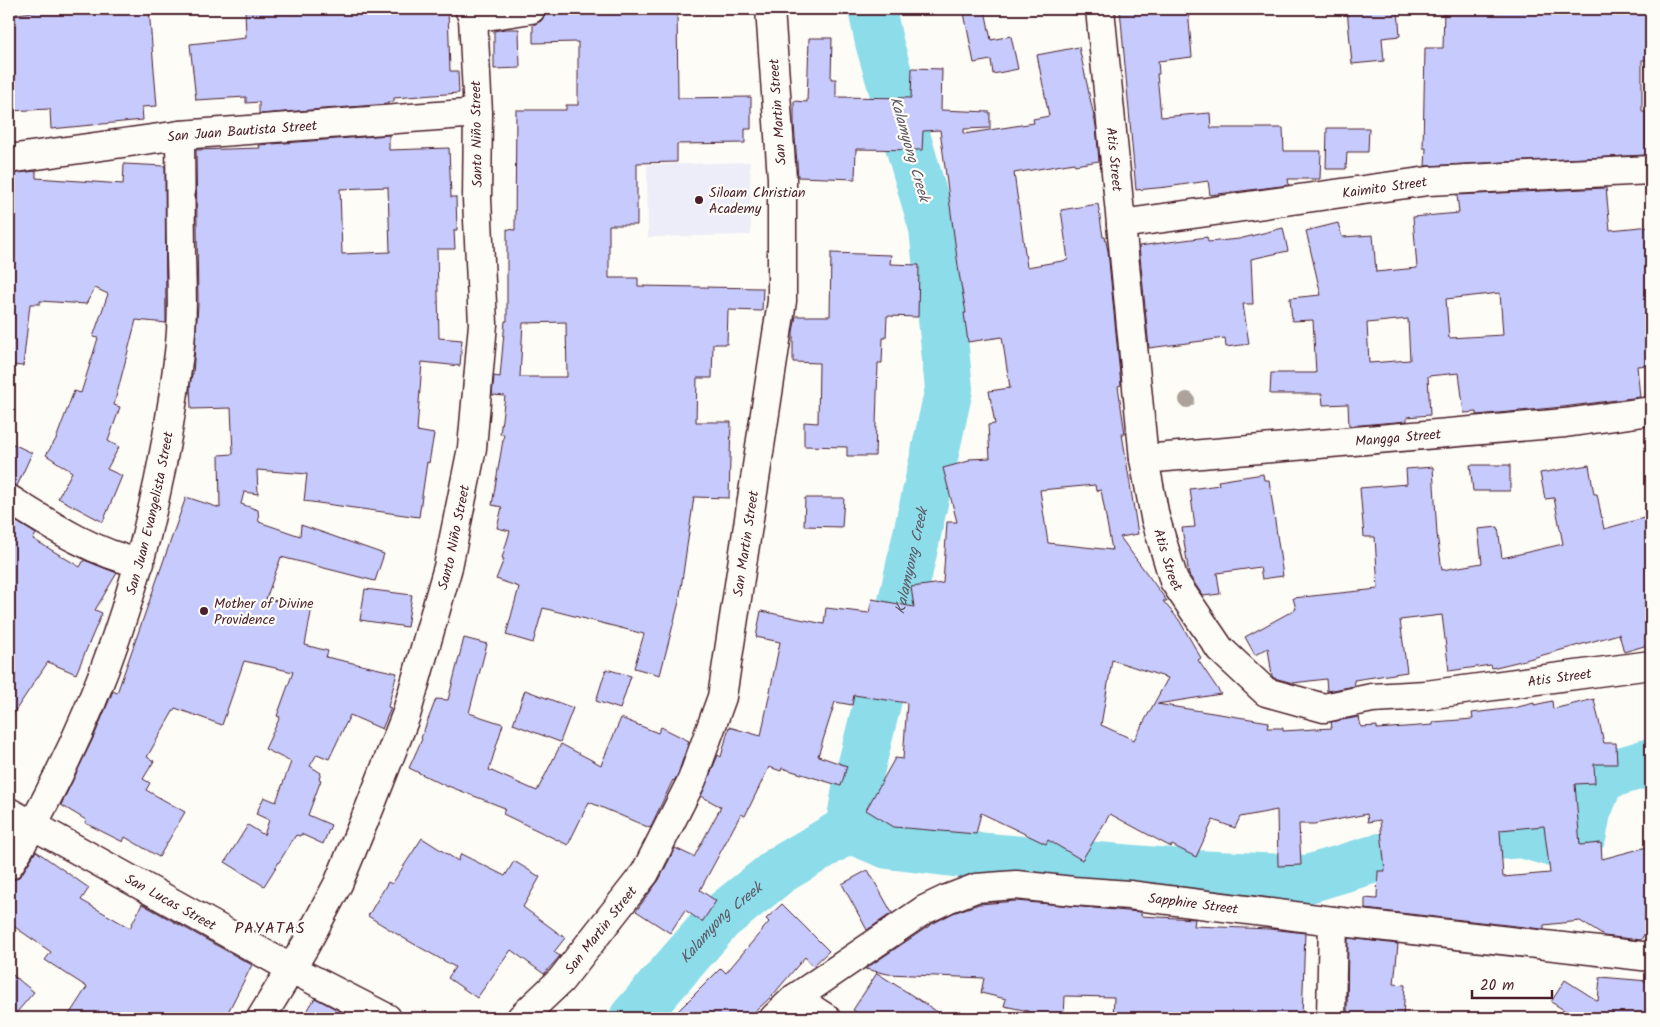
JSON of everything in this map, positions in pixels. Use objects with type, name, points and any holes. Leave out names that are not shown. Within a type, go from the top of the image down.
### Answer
[{"type":"street","points":[[471,13],[531,9]]},
{"type":"street","name":"San Martin Street","points":[[521,1018],[561,980],[645,873],[692,780],[722,697],[782,301],[782,178],[770,9]]},
{"type":"street","name":"Atis Street","points":[[1100,9],[1144,459],[1155,517],[1174,581],[1220,648],[1266,692],[1324,708],[1372,698],[1426,695],[1651,665]]},
{"type":"street","name":"Santo Niño Street","points":[[261,1018],[292,968],[338,884],[406,715],[448,567],[472,448],[483,324],[477,198],[478,113],[471,13]]},
{"type":"street","name":"San Juan Bautista Street","points":[[9,159],[180,135],[478,113]]},
{"type":"street","name":"San Juan Evangelista Street","points":[[9,865],[33,825],[77,739],[113,650],[140,563],[163,464],[180,352],[182,305],[180,135]]},
{"type":"street","name":"Kaimito Street","points":[[1121,224],[1428,181],[1651,170]]},
{"type":"street","name":"Mangga Street","points":[[1144,459],[1565,423],[1651,411]]},
{"type":"street","points":[[9,499],[52,526],[90,545],[119,559],[140,563]]},
{"type":"street","name":"San Lucas Street","points":[[9,812],[292,968],[387,1018]]},
{"type":"street","name":"Sapphire Street","points":[[774,1018],[795,998],[924,910],[976,888],[1016,884],[1129,895],[1333,921],[1651,957]]},
{"type":"street","points":[[1331,1018],[1333,921]]},
{"type":"street","points":[[795,998],[826,1018]]},
{"type":"shaded area","name":"Siloam Christian Academy","points":[[750,162],[751,235],[648,237],[647,165]]},
{"type":"building","points":[[56,9],[149,9],[157,106],[142,107],[143,120],[51,129],[50,109],[9,111],[9,15]]},
{"type":"building","points":[[245,9],[448,9],[450,71],[458,71],[459,93],[394,98],[394,102],[388,102],[388,104],[259,114],[259,102],[246,103],[246,97],[196,100],[190,44],[246,38]]},
{"type":"building","points":[[583,9],[677,9],[678,98],[751,97],[751,129],[745,129],[745,143],[677,144],[677,162],[637,163],[637,225],[609,225],[609,278],[638,278],[638,286],[763,288],[762,311],[728,310],[727,344],[713,344],[712,378],[697,378],[696,422],[731,422],[729,498],[694,497],[679,602],[660,675],[634,668],[644,634],[543,608],[533,643],[506,635],[519,587],[496,579],[504,559],[502,558],[510,531],[497,528],[502,507],[492,505],[504,434],[500,434],[505,396],[492,395],[494,376],[500,377],[505,321],[507,321],[507,229],[515,230],[516,110],[566,110],[566,105],[578,105],[578,42],[533,43],[533,25],[541,21],[546,14],[583,13]],"holes":[[[566,322],[567,377],[520,377],[523,323]]]},
{"type":"building","points":[[1120,9],[1188,9],[1192,57],[1158,61],[1159,74],[1157,74],[1161,117],[1210,113],[1211,128],[1283,128],[1284,151],[1321,151],[1320,179],[1288,179],[1289,185],[1210,195],[1208,181],[1136,190]]},
{"type":"building","points":[[1347,9],[1398,9],[1400,36],[1382,38],[1384,61],[1352,64]]},
{"type":"building","points":[[1444,9],[1561,9],[1561,11],[1649,12],[1648,40],[1651,40],[1651,60],[1642,60],[1642,112],[1646,112],[1646,155],[1425,166],[1426,148],[1423,148],[1425,48],[1443,48]]},
{"type":"building","points":[[985,10],[991,40],[1011,36],[1018,69],[993,74],[991,60],[974,63],[964,13]]},
{"type":"building","points":[[519,29],[520,68],[494,69],[494,31]]},
{"type":"building","points":[[809,38],[832,38],[831,79],[836,79],[836,97],[911,98],[912,68],[942,69],[941,110],[990,112],[990,128],[964,129],[964,134],[1034,123],[1033,119],[1049,116],[1037,55],[1079,47],[1096,126],[1099,161],[1075,165],[1074,163],[1014,173],[1027,267],[1068,260],[1061,210],[1098,204],[1103,237],[1105,237],[1108,251],[1121,385],[1118,386],[1125,434],[1122,434],[1138,534],[1120,537],[1167,601],[1163,601],[1179,620],[1201,658],[1198,660],[1221,694],[1157,704],[1269,722],[1267,728],[1283,728],[1283,731],[1332,728],[1331,722],[1359,717],[1361,727],[1377,726],[1377,729],[1433,725],[1433,722],[1473,719],[1472,713],[1552,701],[1553,709],[1594,699],[1604,743],[1616,743],[1617,764],[1594,764],[1595,783],[1575,784],[1580,845],[1601,843],[1602,859],[1651,846],[1651,922],[1641,940],[1604,936],[1580,921],[1544,925],[1544,929],[1542,929],[1365,909],[1365,898],[1377,899],[1378,871],[1385,871],[1380,820],[1368,822],[1367,814],[1314,824],[1299,824],[1301,865],[1278,866],[1277,810],[1240,817],[1235,828],[1213,820],[1196,857],[1172,845],[1171,847],[1110,814],[1082,860],[1048,840],[1046,844],[981,813],[976,834],[894,827],[866,810],[895,758],[903,759],[907,703],[854,695],[852,705],[835,702],[818,756],[847,766],[841,786],[782,768],[781,771],[769,767],[745,816],[741,814],[700,890],[716,901],[702,922],[685,910],[670,933],[636,911],[659,880],[675,848],[694,857],[721,807],[701,796],[718,755],[721,757],[729,727],[761,736],[780,642],[756,637],[761,611],[824,624],[826,608],[869,613],[872,599],[914,607],[911,587],[943,583],[947,522],[957,522],[943,468],[969,461],[969,459],[990,458],[988,425],[995,424],[989,391],[1010,388],[1002,337],[968,342],[964,313],[966,313],[940,130],[923,131],[922,150],[856,149],[855,179],[798,177],[794,101],[807,102]],"holes":[[[1095,485],[1096,491],[1101,490],[1112,550],[1048,543],[1040,490]],[[1112,660],[1168,678],[1134,740],[1101,725]],[[1544,826],[1550,873],[1503,877],[1500,830]]]},
{"type":"building","points":[[1327,128],[1369,128],[1368,152],[1347,152],[1346,169],[1326,169]]},
{"type":"building","points":[[389,135],[389,150],[449,148],[451,197],[456,197],[457,230],[454,230],[455,249],[437,249],[439,338],[462,340],[460,366],[422,362],[417,431],[434,434],[429,463],[427,462],[419,517],[304,501],[307,474],[257,470],[258,494],[244,492],[241,504],[258,510],[259,522],[300,536],[301,525],[384,554],[375,581],[281,557],[266,599],[312,607],[305,645],[328,651],[326,657],[397,673],[388,707],[391,708],[382,729],[350,715],[329,759],[317,754],[310,766],[321,773],[319,779],[321,780],[308,815],[331,825],[323,844],[301,834],[300,836],[296,835],[264,886],[225,862],[248,825],[264,835],[269,820],[256,814],[264,797],[276,802],[291,762],[265,749],[280,717],[277,716],[293,672],[244,661],[222,725],[175,708],[147,757],[154,761],[143,779],[150,783],[146,790],[185,812],[159,857],[125,837],[123,842],[85,823],[86,820],[61,805],[113,691],[117,693],[186,497],[220,508],[219,455],[233,454],[231,408],[191,409],[190,386],[193,374],[198,305],[196,150],[260,148],[259,145]],"holes":[[[388,187],[390,252],[342,254],[340,189]]]},
{"type":"building","points":[[124,164],[165,166],[166,323],[136,320],[114,405],[120,407],[108,441],[119,447],[107,469],[122,476],[103,522],[58,498],[72,472],[46,455],[56,439],[74,391],[81,393],[98,338],[93,337],[108,294],[95,288],[86,304],[40,301],[40,304],[30,304],[23,366],[9,365],[9,174],[36,171],[36,178],[123,184]]},
{"type":"building","points":[[1606,188],[1610,230],[1651,226],[1651,365],[1637,366],[1640,397],[1477,415],[1477,412],[1464,413],[1459,373],[1428,376],[1430,415],[1407,417],[1407,421],[1349,426],[1348,404],[1323,405],[1322,394],[1270,394],[1271,373],[1316,373],[1313,320],[1292,321],[1290,298],[1321,295],[1306,231],[1338,223],[1342,237],[1373,235],[1376,272],[1417,268],[1413,217],[1459,213],[1457,195]],"holes":[[[1500,293],[1503,335],[1449,338],[1446,299]],[[1408,319],[1410,360],[1369,363],[1367,323]]]},
{"type":"building","points":[[1283,228],[1288,251],[1251,259],[1253,304],[1243,304],[1249,344],[1226,347],[1225,338],[1149,348],[1139,246],[1207,237],[1208,242],[1239,239]]},
{"type":"building","points":[[831,253],[891,255],[890,264],[919,265],[918,317],[887,316],[886,338],[883,338],[882,363],[878,363],[875,456],[847,456],[847,447],[804,446],[804,422],[818,423],[819,363],[793,362],[793,332],[796,316],[830,316]]},
{"type":"building","points":[[9,442],[32,453],[17,486],[9,484]]},
{"type":"building","points":[[1470,465],[1510,465],[1510,491],[1473,491]]},
{"type":"building","points":[[1589,465],[1594,494],[1597,494],[1604,529],[1651,516],[1651,644],[1624,652],[1619,634],[1492,668],[1491,665],[1449,671],[1442,615],[1400,620],[1407,672],[1354,680],[1355,686],[1327,691],[1326,679],[1293,683],[1274,678],[1272,676],[1268,648],[1255,655],[1245,637],[1296,609],[1293,598],[1378,589],[1375,537],[1364,537],[1360,488],[1407,484],[1406,469],[1433,467],[1437,534],[1442,570],[1482,563],[1478,529],[1498,527],[1502,558],[1563,544],[1554,498],[1545,499],[1540,473]]},
{"type":"building","points":[[1263,474],[1264,480],[1269,480],[1283,576],[1262,579],[1260,567],[1217,573],[1220,594],[1203,596],[1189,575],[1182,528],[1195,527],[1190,489],[1219,485],[1218,481]]},
{"type":"building","points":[[805,498],[844,498],[842,527],[804,526]]},
{"type":"building","points":[[9,517],[36,534],[33,539],[80,567],[84,560],[117,573],[95,610],[102,613],[76,674],[48,662],[9,720]]},
{"type":"building","points":[[365,589],[412,595],[407,627],[360,620]]},
{"type":"building","points":[[464,638],[487,644],[469,713],[503,724],[489,770],[537,791],[561,744],[601,765],[621,718],[658,733],[661,727],[689,741],[678,774],[673,780],[650,828],[589,802],[568,845],[503,814],[505,808],[448,787],[409,768],[422,739],[436,699],[448,700]]},
{"type":"building","points":[[606,669],[631,676],[620,709],[596,701]]},
{"type":"building","points":[[525,690],[573,708],[560,742],[513,724]]},
{"type":"building","points":[[422,838],[458,861],[461,854],[505,876],[514,861],[540,877],[523,907],[565,938],[554,952],[560,956],[544,974],[511,950],[477,998],[448,978],[455,967],[368,916],[388,882],[392,884]]},
{"type":"building","points":[[36,851],[89,888],[81,900],[130,928],[142,904],[252,965],[225,1018],[67,1018],[87,987],[45,960],[51,952],[9,923],[9,882],[10,880],[17,879],[22,874]]},
{"type":"building","points":[[868,870],[892,913],[867,930],[842,884]]},
{"type":"building","points":[[1016,901],[1141,912],[1141,916],[1195,919],[1194,926],[1270,929],[1305,933],[1302,1018],[1113,1018],[1114,997],[1065,996],[1064,1018],[1028,1018],[1028,1011],[1004,1006],[1006,999],[981,993],[984,978],[888,974],[865,969],[932,924],[953,913],[979,904]]},
{"type":"building","points":[[782,904],[829,951],[813,966],[805,957],[772,996],[748,1018],[671,1018],[721,968],[726,973],[769,922],[766,919]]},
{"type":"building","points":[[1348,938],[1398,944],[1394,984],[1405,985],[1403,1018],[1347,1018]]},
{"type":"building","points":[[9,972],[34,992],[12,1018],[9,1018]]},
{"type":"building","points":[[877,973],[947,1018],[865,1018],[853,1010]]},
{"type":"building","points":[[1600,977],[1648,981],[1647,986],[1651,986],[1651,1018],[1577,1018],[1551,1002],[1565,980],[1598,1001]]},
{"type":"building","points":[[315,998],[353,1018],[303,1018]]},
{"type":"waterway","name":"Kalamyong Creek","points":[[633,1018],[720,918],[780,870],[849,829],[857,784],[900,611],[949,389],[933,228],[879,42],[872,9]]},
{"type":"waterway","points":[[849,829],[888,845],[987,857],[1194,874],[1308,879],[1381,857],[1431,854],[1453,850],[1481,837],[1522,834],[1559,845],[1571,843],[1583,834],[1587,812],[1601,777],[1651,762]]},
{"type":"place","name":"Siloam Christian Academy","points":[[699,200]]},
{"type":"place","name":"Mother of Divine Providence","points":[[204,611]]},
{"type":"district","name":"PAYATAS","points":[[270,927]]}]
